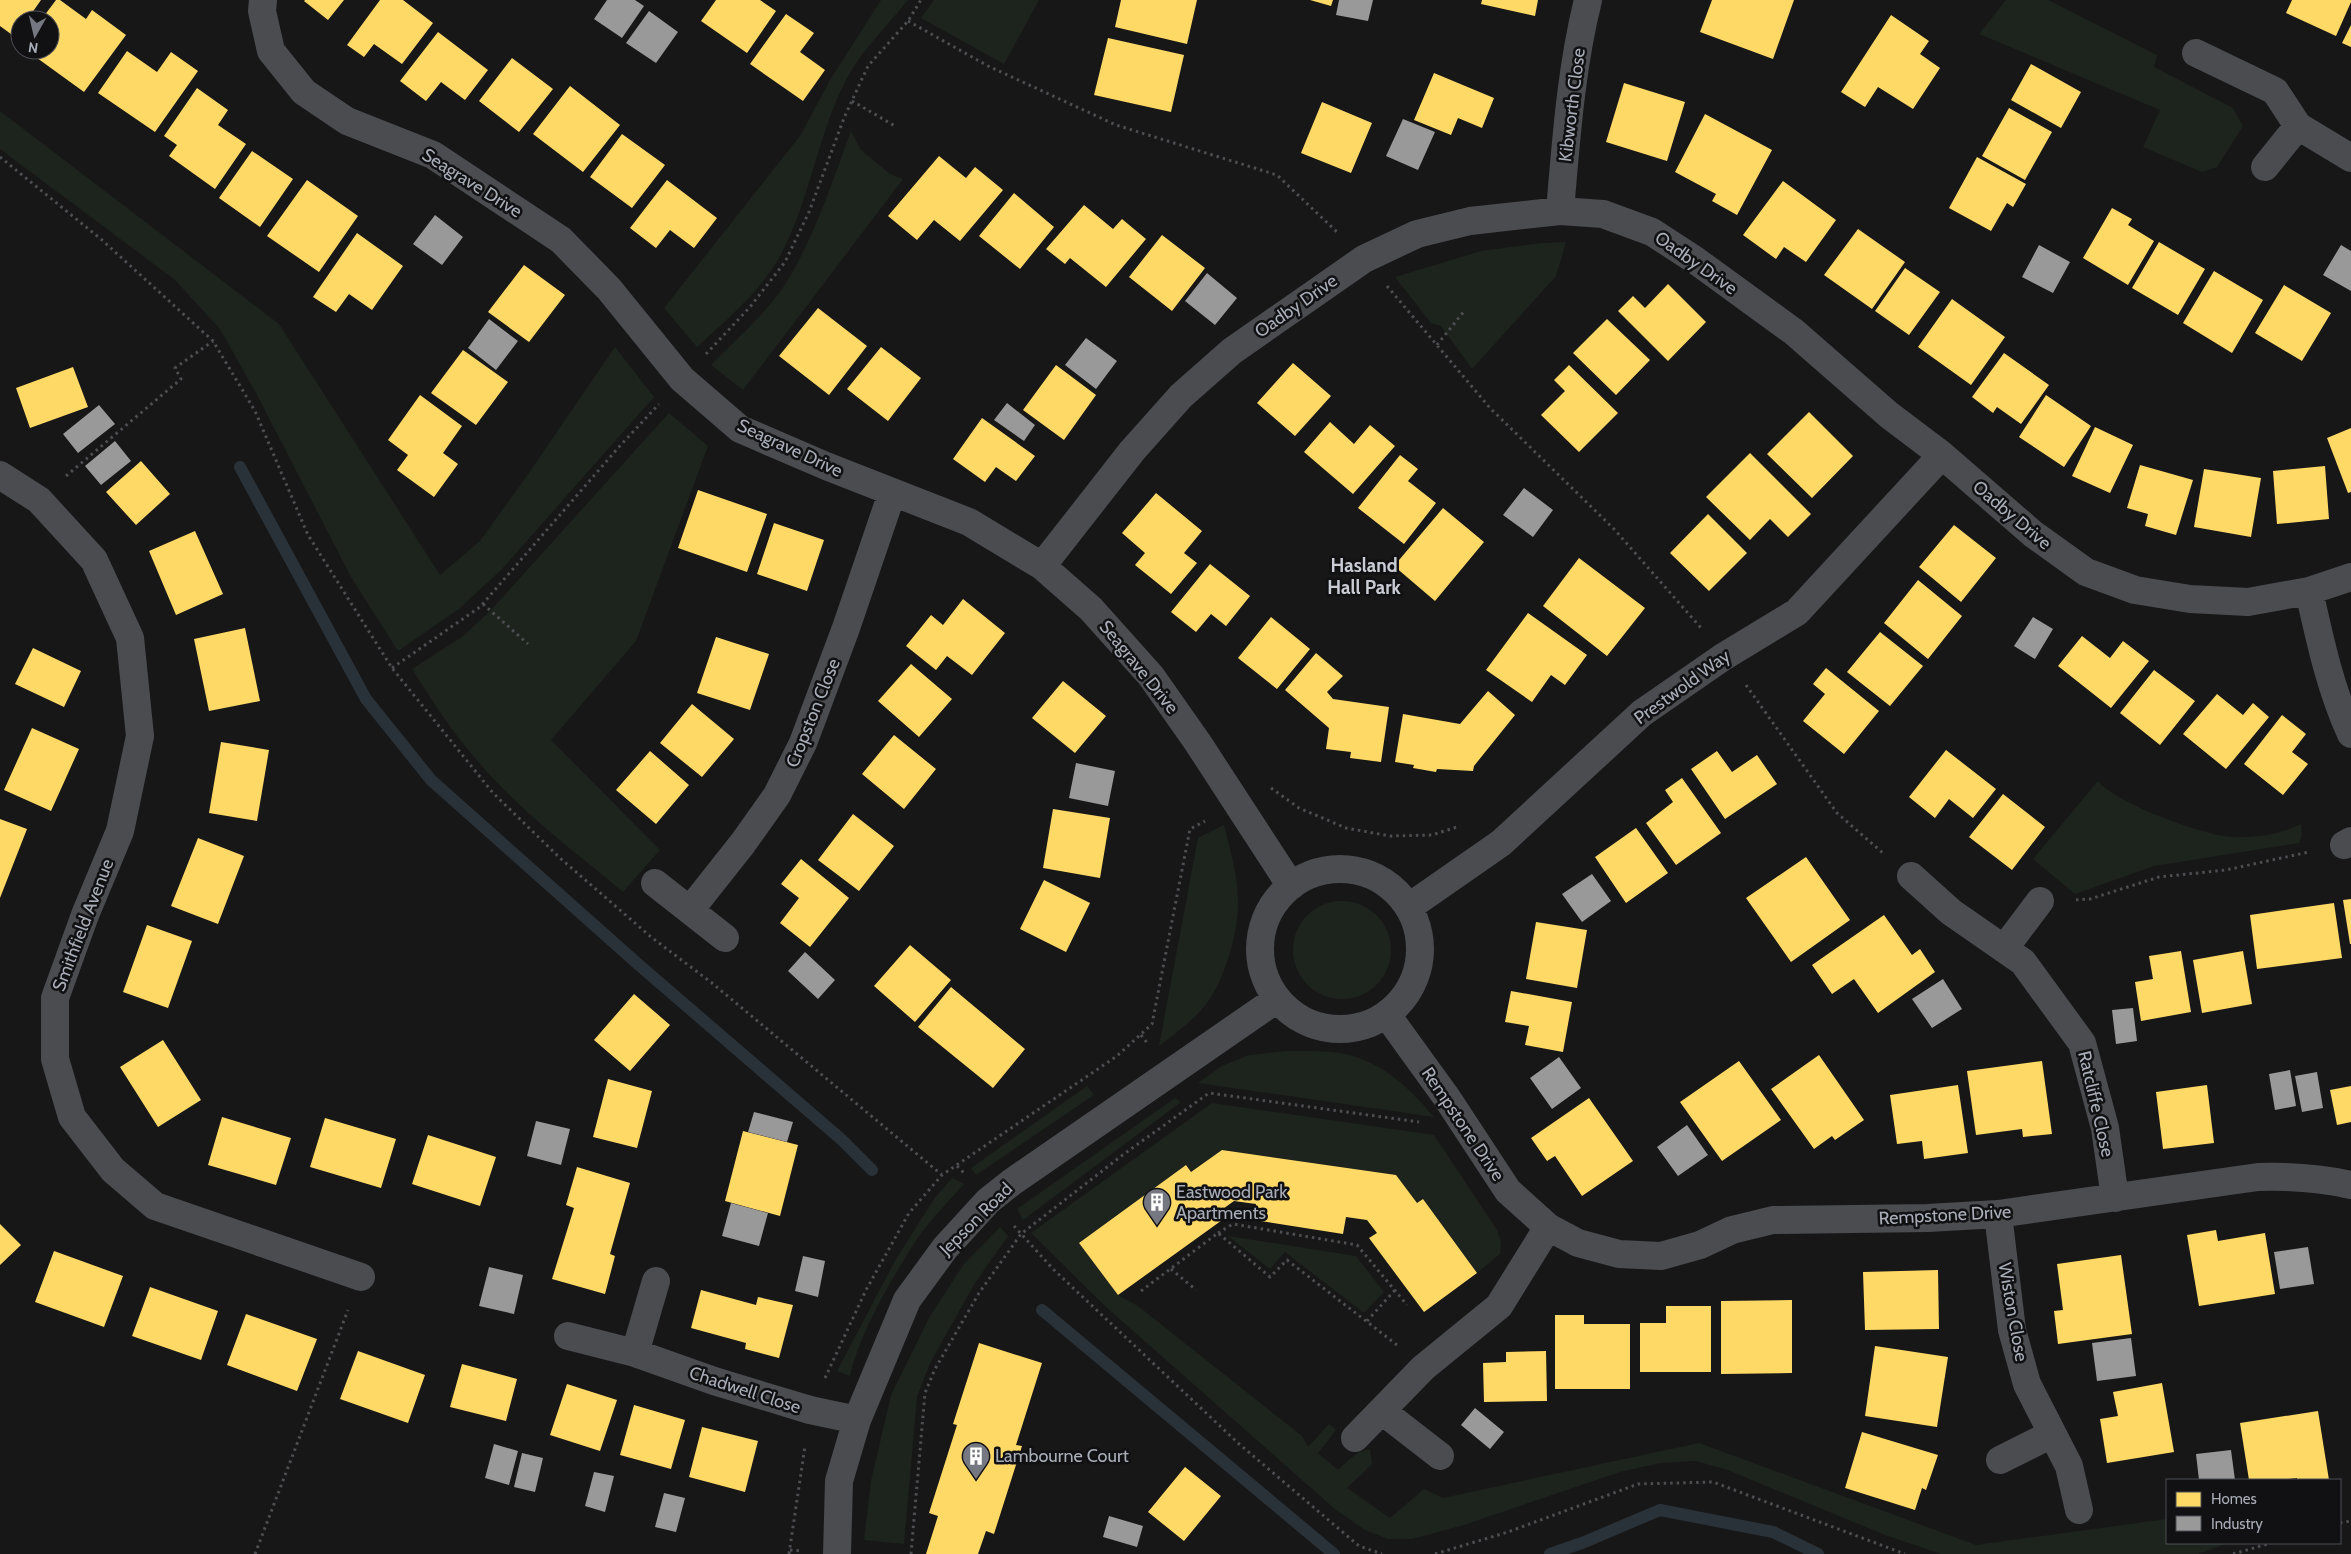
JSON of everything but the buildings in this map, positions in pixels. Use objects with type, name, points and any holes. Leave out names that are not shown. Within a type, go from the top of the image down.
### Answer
[{"type":"street","name":"Seagrave Drive","points":[[263,0],[262,11],[271,51],[304,92],[347,121],[433,155],[561,240],[609,289],[682,379],[740,429],[892,493],[969,522],[1042,566],[1091,609],[1151,676],[1198,743],[1291,886]]},
{"type":"street","name":"Kibworth Close","points":[[1560,211],[1566,140],[1582,26],[1588,0]]},
{"type":"street","points":[[2196,53],[2275,91],[2298,126],[2351,158]]},
{"type":"street","points":[[2265,167],[2298,126]]},
{"type":"street","name":"Oadby Drive","points":[[1042,566],[1132,451],[1181,396],[1232,352],[1364,259],[1417,234],[1470,220],[1560,211],[1603,214],[1652,232],[1794,332],[1889,416],[1942,455],[2033,534],[2086,572],[2136,590],[2190,599],[2248,602],[2309,590],[2351,577]]},
{"type":"street","name":"Prestwold Way","points":[[1409,907],[1501,843],[1642,713],[1723,657],[1797,612],[1942,455]]},
{"type":"street","name":"Smithfield Avenue","points":[[0,476],[39,500],[94,560],[130,638],[140,736],[120,831],[85,915],[55,998],[55,1059],[72,1117],[113,1170],[156,1206],[361,1276]]},
{"type":"street","name":"Cropston Close","points":[[690,910],[743,844],[777,795],[803,743],[846,628],[892,493]]},
{"type":"street","points":[[2309,590],[2321,646],[2337,704],[2351,734]]},
{"type":"street","points":[[1341,869],[1367,873],[1391,887],[1409,907],[1420,934],[1420,965],[1408,993],[1387,1015],[1359,1027],[1329,1029],[1300,1019],[1277,999],[1264,977],[1260,952],[1263,927],[1274,904],[1291,886],[1314,873],[1341,869]]},
{"type":"street","name":"Ratcliffe Close","points":[[1911,876],[1951,912],[2023,962],[2082,1043],[2105,1128],[2115,1198]]},
{"type":"street","points":[[655,883],[725,938]]},
{"type":"street","points":[[2004,949],[2040,901]]},
{"type":"street","name":"Jepson Road","points":[[838,1554],[839,1481],[857,1420],[907,1300],[945,1248],[988,1201],[1012,1182],[1277,999]]},
{"type":"street","name":"Rempstone Drive","points":[[1387,1015],[1467,1128],[1508,1191],[1548,1226],[1578,1243],[1619,1254],[1661,1256],[1700,1245],[1732,1230],[1773,1220],[1928,1218],[1998,1214],[2258,1176],[2293,1176],[2323,1179],[2351,1185]]},
{"type":"street","name":"Wiston Close","points":[[1998,1214],[2012,1330],[2027,1384],[2070,1466],[2079,1510]]},
{"type":"street","points":[[1355,1438],[1425,1367],[1499,1306],[1548,1226]]},
{"type":"street","points":[[635,1353],[656,1281]]},
{"type":"street","name":"Chadwell Close","points":[[568,1336],[635,1353],[714,1381],[810,1410],[857,1420]]},
{"type":"street","points":[[1382,1411],[1440,1456]]},
{"type":"street","points":[[2000,1460],[2052,1434]]},
{"type":"path","points":[[392,668],[483,604],[618,448],[750,307],[785,262],[809,212],[852,101],[868,66],[908,21],[921,0]]},
{"type":"path","points":[[908,21],[988,66],[1116,125],[1276,175],[1364,259],[1490,408],[1614,530],[1708,635],[1837,813],[1911,876]]},
{"type":"path","points":[[852,101],[896,126]]},
{"type":"path","points":[[0,157],[102,240],[213,341],[255,411],[308,535],[392,668],[493,793],[560,858],[651,937],[712,983],[942,1175]]},
{"type":"path","points":[[1437,345],[1465,310]]},
{"type":"path","points":[[39,500],[181,379],[175,368],[213,341]]},
{"type":"path","points":[[483,604],[528,644]]},
{"type":"path","points":[[2040,901],[2090,899],[2159,877],[2226,870],[2347,843]]},
{"type":"path","points":[[911,1554],[925,1393],[936,1369],[979,1293],[1021,1234],[1124,1154],[1209,1093],[1467,1128]]},
{"type":"path","points":[[957,1166],[1053,1269],[1238,1443],[1359,1546],[1382,1554]]},
{"type":"path","points":[[1141,1291],[1218,1233],[1234,1224],[1358,1245],[1407,1305]]},
{"type":"path","points":[[1218,1233],[1270,1277],[1287,1260],[1425,1367]]},
{"type":"path","points":[[1171,1269],[1196,1290]]},
{"type":"path","points":[[255,1554],[361,1276]]},
{"type":"path","points":[[1367,1321],[1395,1290]]},
{"type":"path","points":[[789,1554],[810,1410]]},
{"type":"path","points":[[1435,1554],[1508,1532],[1638,1484],[1713,1482],[1904,1554]]},
{"type":"path","points":[[2233,1554],[2268,1544]]},
{"type":"shaded area","points":[[881,0],[908,0],[868,48],[847,78],[828,122],[790,237],[779,258],[752,294],[697,347],[664,308],[800,136],[830,80]]},
{"type":"shaded area","points":[[934,0],[1039,0],[1004,64],[921,18]]},
{"type":"shaded area","points":[[2006,0],[2048,0],[2157,55],[2154,67],[2233,108],[2243,126],[2217,167],[2202,172],[2143,147],[2160,110],[1979,34]]},
{"type":"shaded area","points":[[0,111],[279,324],[440,575],[480,541],[615,347],[654,397],[502,569],[459,609],[398,651],[351,577],[256,393],[220,329],[175,280],[0,149]]},
{"type":"shaded area","points":[[851,131],[860,149],[890,174],[903,179],[743,390],[711,365],[761,315],[786,283],[806,247]]},
{"type":"shaded area","points":[[1566,242],[1556,276],[1472,369],[1441,326],[1431,323],[1395,277],[1481,251],[1542,243]]},
{"type":"shaded area","points":[[669,413],[708,446],[636,641],[551,740],[660,850],[623,892],[546,829],[492,778],[450,726],[412,669],[462,637],[491,610]]},
{"type":"shaded area","points":[[2098,781],[2122,799],[2162,817],[2203,831],[2234,837],[2251,837],[2277,833],[2301,824],[2302,835],[2299,843],[2154,866],[2075,894],[2033,859]]},
{"type":"shaded area","points":[[1224,825],[1238,891],[1238,913],[1230,954],[1220,981],[1207,1003],[1191,1021],[1159,1046],[1198,838]]},
{"type":"shaded area","points":[[1342,901],[1361,905],[1377,915],[1387,931],[1391,950],[1387,969],[1377,985],[1361,995],[1342,999],[1323,995],[1307,985],[1297,969],[1293,950],[1297,931],[1307,915],[1323,905]]},
{"type":"shaded area","points":[[1288,1051],[1337,1053],[1366,1061],[1398,1080],[1434,1117],[1198,1083],[1222,1066],[1249,1055]]},
{"type":"shaded area","points":[[1087,1086],[1094,1095],[976,1175],[971,1168]]},
{"type":"shaded area","points":[[1175,1098],[1181,1102],[1023,1220],[1017,1209]]},
{"type":"shaded area","points":[[1212,1103],[1434,1135],[1497,1230],[1501,1242],[1500,1254],[1477,1273],[1423,1199],[1417,1203],[1396,1175],[1222,1150],[1191,1172],[1186,1165],[1079,1243],[1118,1295],[1138,1306],[1302,1436],[1308,1447],[1329,1424],[1336,1430],[1318,1453],[1338,1470],[1356,1454],[1370,1449],[1372,1464],[1347,1488],[1390,1518],[1424,1489],[1443,1498],[1699,1443],[1976,1545],[2166,1519],[2166,1544],[2225,1544],[2198,1554],[1941,1554],[1885,1535],[1725,1469],[1695,1461],[1660,1463],[1620,1472],[1464,1525],[1412,1539],[1388,1539],[1365,1530],[1336,1510],[1106,1307],[1031,1233]]},
{"type":"shaded area","points":[[952,1178],[964,1184],[924,1229],[899,1268],[861,1341],[850,1376],[837,1371],[896,1259],[934,1199]]},
{"type":"shaded area","points":[[1000,1227],[1008,1236],[975,1283],[930,1363],[917,1397],[904,1544],[864,1540],[871,1481],[891,1395],[930,1316],[964,1264]]},
{"type":"shaded area","points":[[1228,1236],[1356,1256],[1384,1292],[1364,1313],[1285,1252],[1270,1269]]},
{"type":"waterway","points":[[240,467],[366,699],[431,780],[639,965],[842,1140],[872,1170]]},
{"type":"waterway","points":[[1042,1310],[1334,1554]]},
{"type":"waterway","points":[[1550,1554],[1582,1543],[1660,1510],[1773,1532],[1818,1554]]},
{"type":"place","name":"Eastwood Park Apartments","points":[[1157,1226]]},
{"type":"place","name":"Lambourne Court","points":[[976,1480]]},
{"type":"district","name":"Hasland Hall Park","points":[[1364,576]]}]
